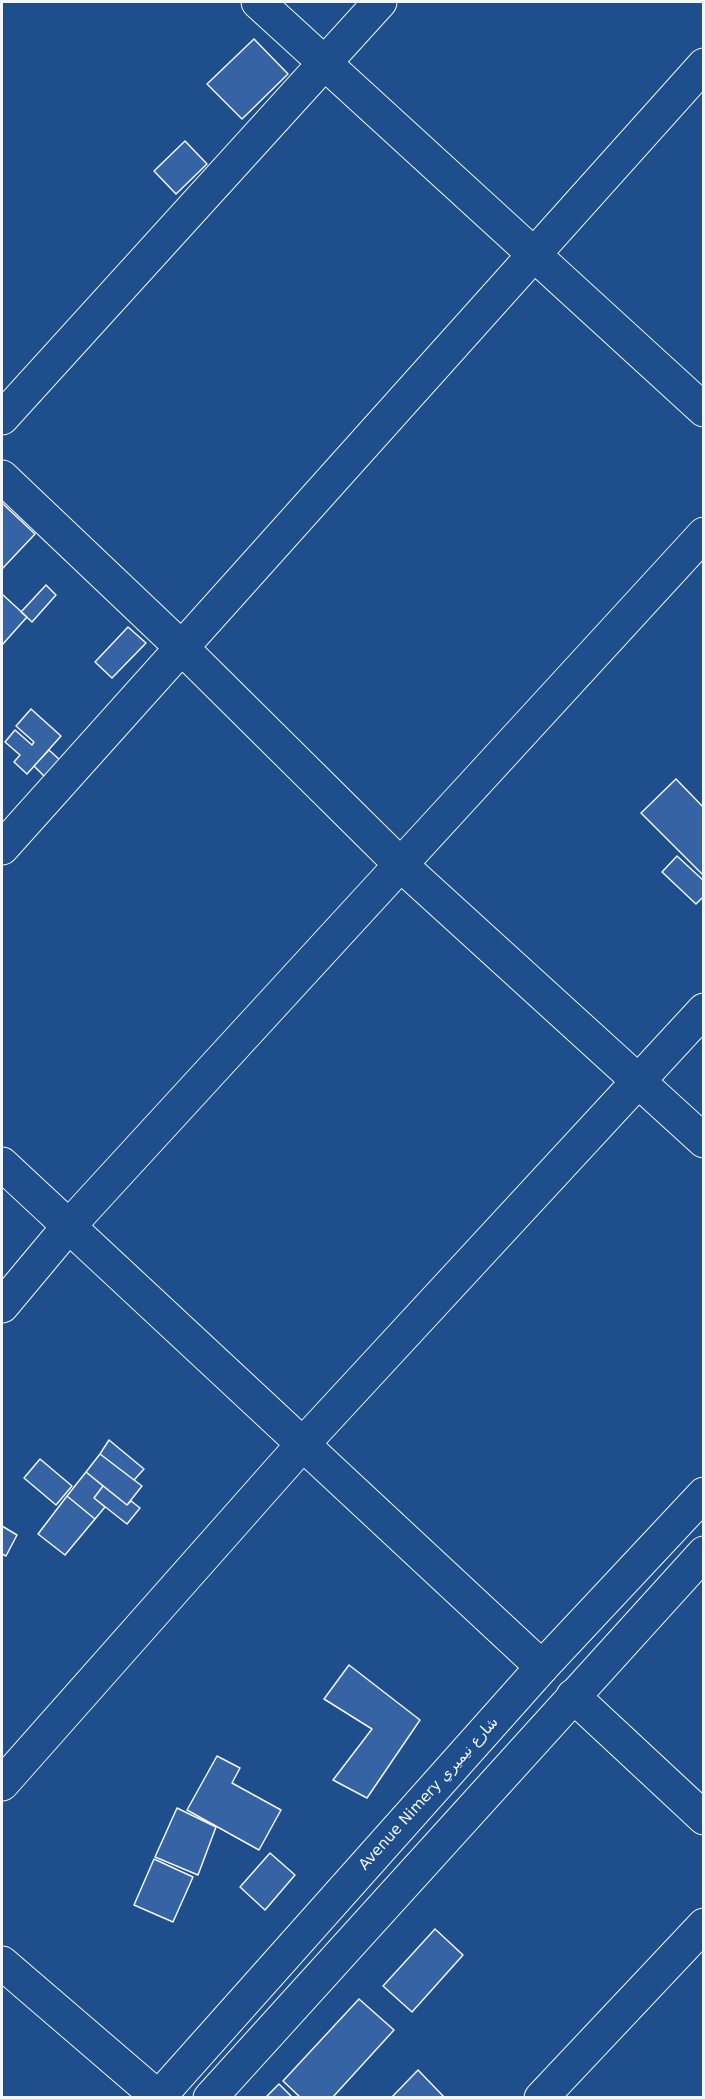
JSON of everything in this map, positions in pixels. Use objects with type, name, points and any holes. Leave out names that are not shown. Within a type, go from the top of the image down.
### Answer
[{"type":"street","points":[[258,2],[704,410]]},
{"type":"street","points":[[2,418],[380,2]]},
{"type":"street","points":[[2,848],[704,65]]},
{"type":"street","points":[[2,477],[181,647],[401,865],[704,1141]]},
{"type":"street","points":[[2,1306],[68,1227],[704,534]]},
{"type":"street","points":[[2,1784],[302,1445],[704,1010]]},
{"type":"street","points":[[2,1164],[542,1667]]},
{"type":"street","name":"Avenue Nimery شارع نيميري","points":[[158,2097],[542,1667],[704,1494]]},
{"type":"street","points":[[210,2097],[704,1552]]},
{"type":"street","points":[[573,1696],[704,1818]]},
{"type":"street","points":[[541,2097],[704,1925]]},
{"type":"street","points":[[2,1963],[158,2097]]},
{"type":"building","points":[[254,39],[288,74],[242,119],[207,84]]},
{"type":"building","points":[[185,141],[207,164],[176,194],[154,171]]},
{"type":"building","points":[[2,503],[35,534],[2,569]]},
{"type":"building","points":[[46,585],[56,595],[32,622],[21,612]]},
{"type":"building","points":[[2,594],[27,617],[2,645]]},
{"type":"building","points":[[128,627],[146,643],[112,678],[95,662]]},
{"type":"building","points":[[31,709],[61,736],[27,774],[14,762],[20,755],[5,742],[15,730],[32,745],[34,742],[16,726]]},
{"type":"building","points":[[49,750],[61,761],[45,777],[34,766]]},
{"type":"building","points":[[676,779],[704,808],[704,876],[641,813]]},
{"type":"building","points":[[677,856],[704,881],[704,896],[696,904],[662,872]]},
{"type":"building","points":[[109,1440],[144,1469],[134,1480],[100,1454]]},
{"type":"building","points":[[100,1454],[142,1486],[127,1505],[86,1472]]},
{"type":"building","points":[[40,1459],[72,1486],[56,1505],[24,1478]]},
{"type":"building","points":[[86,1472],[103,1486],[94,1498],[105,1507],[95,1519],[67,1496]]},
{"type":"building","points":[[103,1486],[127,1505],[131,1501],[140,1508],[127,1524],[94,1498]]},
{"type":"building","points":[[67,1496],[95,1519],[65,1555],[38,1534]]},
{"type":"building","points":[[2,1526],[17,1535],[6,1556],[2,1554]]},
{"type":"building","points":[[349,1665],[420,1720],[367,1798],[333,1780],[372,1729],[324,1699]]},
{"type":"building","points":[[217,1756],[240,1768],[232,1783],[281,1810],[259,1850],[187,1810]]},
{"type":"building","points":[[177,1808],[216,1827],[198,1875],[155,1857]]},
{"type":"building","points":[[270,1853],[295,1875],[265,1910],[240,1887]]},
{"type":"building","points":[[154,1859],[193,1877],[173,1922],[134,1905]]},
{"type":"building","points":[[435,1929],[463,1955],[412,2012],[383,1986]]},
{"type":"building","points":[[359,1999],[394,2030],[332,2098],[301,2098],[283,2081]]},
{"type":"building","points":[[418,2070],[445,2098],[391,2098]]},
{"type":"building","points":[[279,2084],[293,2098],[265,2098]]}]
